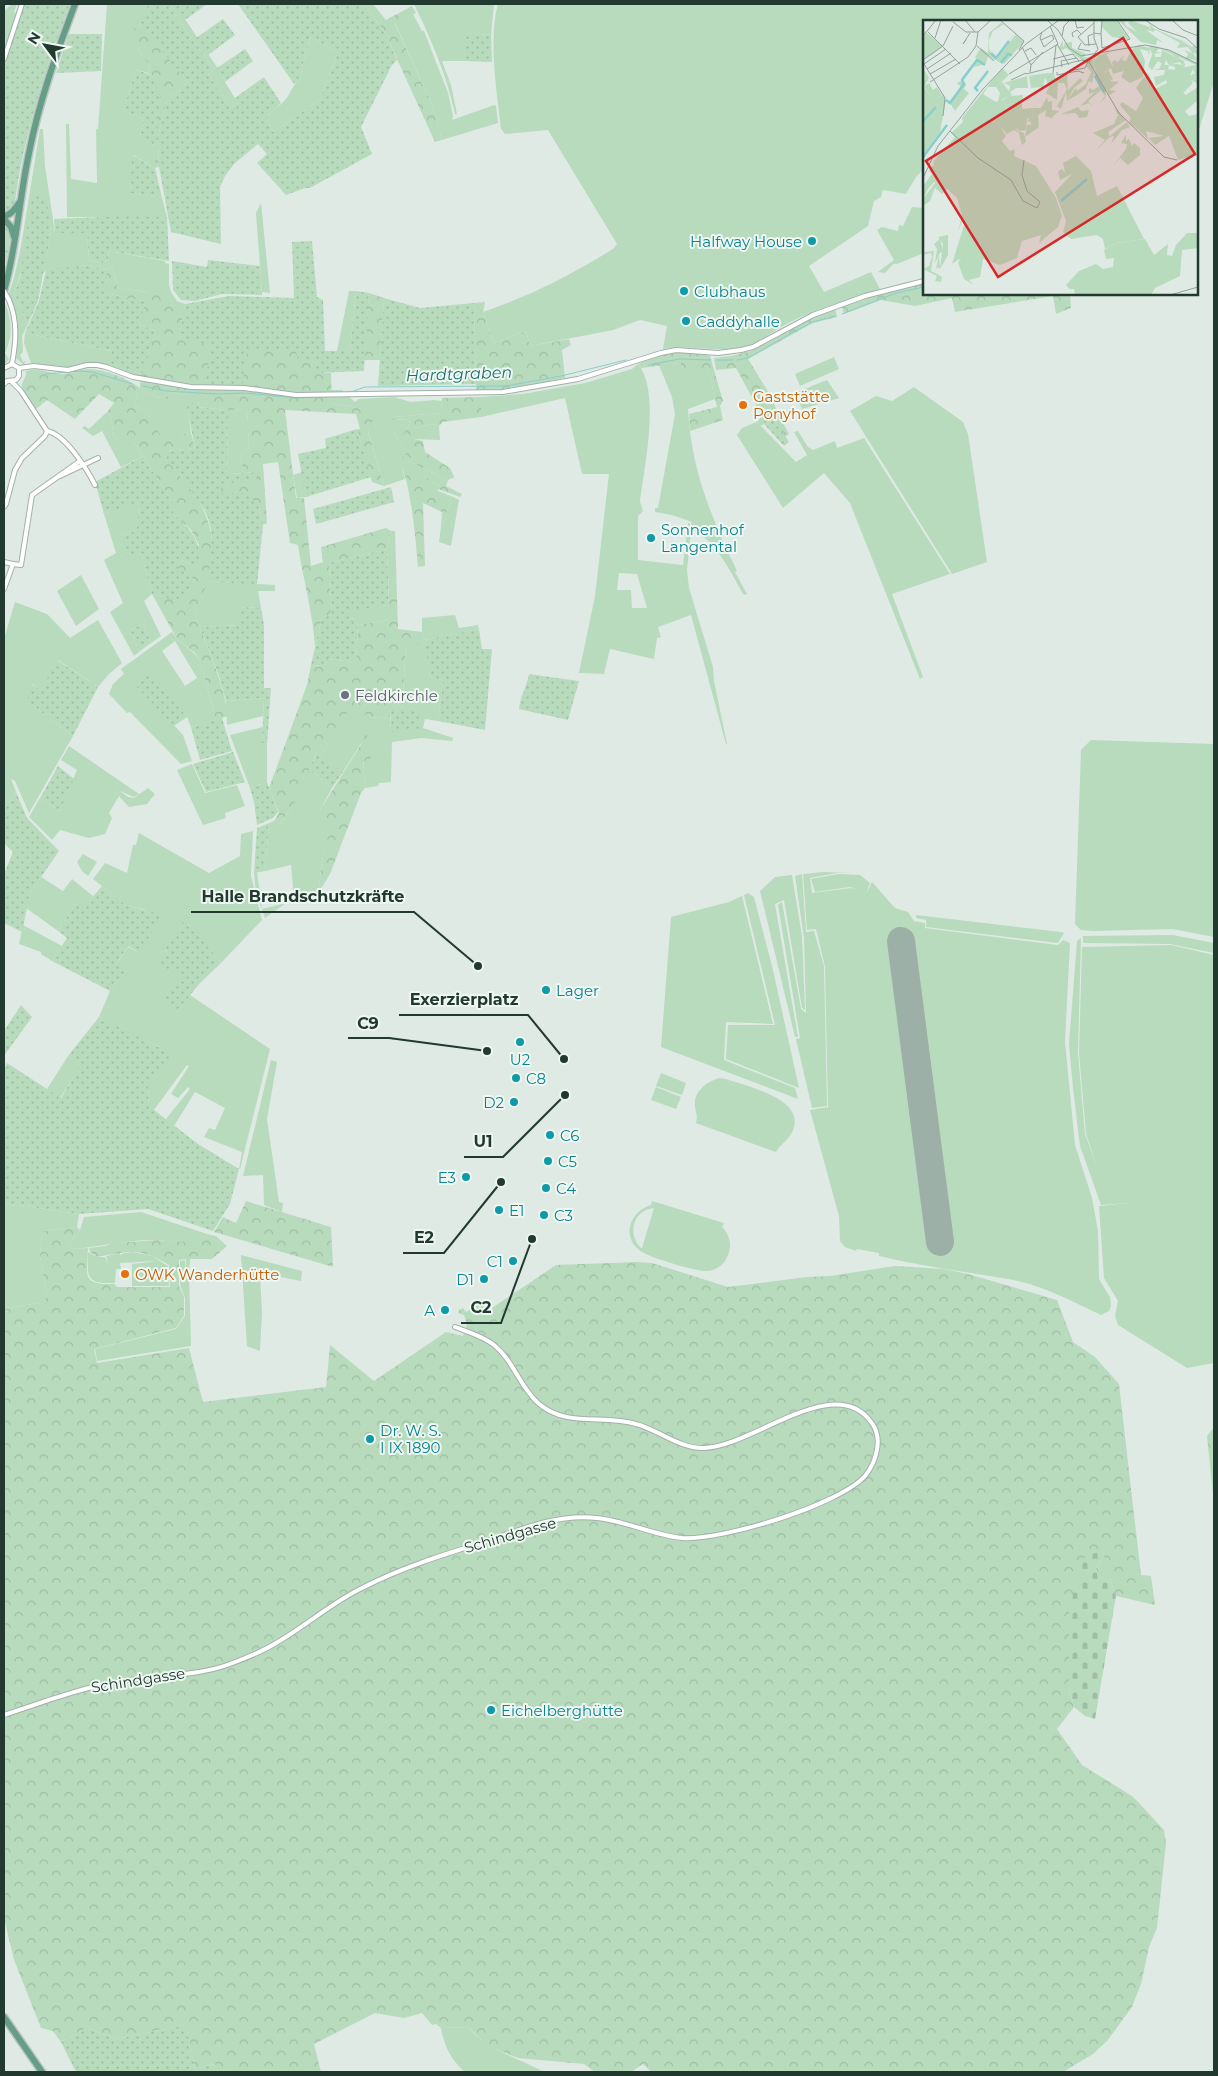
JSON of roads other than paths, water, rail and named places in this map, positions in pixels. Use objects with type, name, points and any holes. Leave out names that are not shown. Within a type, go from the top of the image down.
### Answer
[{"type":"main road","points":[[4,291],[15,239],[28,154],[40,105],[75,4]]},
{"type":"main road","points":[[15,239],[11,227],[4,218],[14,210],[21,200]]},
{"type":"main road","points":[[4,2017],[42,2072]]},
{"type":"street","points":[[4,59],[22,4]]},
{"type":"street","points":[[12,364],[18,368],[34,366],[68,370],[87,365],[97,366],[133,376],[191,387],[244,388],[296,395],[503,392],[578,379],[676,350],[712,353],[753,347],[790,326],[821,312],[865,296],[923,281]]},
{"type":"street","points":[[4,291],[14,312],[16,325],[12,364]]},
{"type":"street","points":[[4,368],[12,364]]},
{"type":"street","points":[[18,368],[20,373]]},
{"type":"street","points":[[21,392],[18,379],[24,368]]},
{"type":"street","points":[[7,381],[18,379]]},
{"type":"street","points":[[7,381],[21,392],[47,431],[54,432],[80,461],[94,485]]},
{"type":"street","points":[[4,507],[15,470],[22,458],[45,436],[47,431]]},
{"type":"street","points":[[54,479],[98,458]]},
{"type":"street","points":[[4,562],[21,565],[32,495],[80,461]]},
{"type":"street","points":[[4,589],[12,564]]},
{"type":"street","name":"Schindgasse","points":[[4,1715],[76,1691],[108,1684],[225,1666],[276,1644],[332,1604],[411,1565],[547,1522],[596,1517],[653,1533],[684,1538],[709,1536],[758,1526],[805,1509],[842,1492],[866,1475],[876,1454],[878,1440],[874,1425],[862,1413],[846,1405],[836,1404],[812,1407],[730,1444],[707,1448],[687,1446],[634,1423],[620,1420],[578,1419],[558,1415],[536,1402],[502,1353],[492,1344],[455,1327]]},
{"type":"waterway","name":"Hardtgraben","points":[[842,314],[896,293],[923,287]]},
{"type":"waterway","name":"Hardtgraben","points":[[737,360],[748,358],[813,322],[835,316]]},
{"type":"waterway","name":"Hardtgraben","points":[[649,365],[679,359],[711,360]]},
{"type":"waterway","name":"Hardtgraben","points":[[351,392],[365,387],[506,386],[561,376],[626,360]]},
{"type":"waterway","name":"Hardtgraben","points":[[717,360],[733,360]]},
{"type":"waterway","points":[[45,374],[80,371],[92,372],[133,384]]},
{"type":"waterway","name":"Hardtgraben","points":[[143,386],[166,391],[217,394],[245,393],[297,398],[320,397]]},
{"type":"place","name":"Halfway House","points":[[812,241]]},
{"type":"place","name":"Clubhaus","points":[[684,291]]},
{"type":"place","name":"Caddyhalle","points":[[686,321]]},
{"type":"place","name":"Gaststätte Ponyhof","points":[[743,405]]},
{"type":"place","name":"Sonnenhof Langental","points":[[651,538]]},
{"type":"place","name":"Feldkirchle","points":[[345,695]]},
{"type":"place","name":"Halle Brandschutzkräfte","points":[[478,966]]},
{"type":"place","name":"Lager","points":[[546,990]]},
{"type":"place","name":"U2","points":[[520,1042]]},
{"type":"place","name":"C9","points":[[487,1051]]},
{"type":"place","name":"Exerzierplatz","points":[[564,1059]]},
{"type":"place","name":"C8","points":[[516,1078]]},
{"type":"place","name":"U1","points":[[565,1095]]},
{"type":"place","name":"D2","points":[[514,1102]]},
{"type":"place","name":"C6","points":[[550,1135]]},
{"type":"place","name":"C5","points":[[548,1161]]},
{"type":"place","name":"E3","points":[[466,1177]]},
{"type":"place","name":"E2","points":[[501,1182]]},
{"type":"place","name":"C4","points":[[546,1188]]},
{"type":"place","name":"E1","points":[[499,1210]]},
{"type":"place","name":"C3","points":[[544,1215]]},
{"type":"place","name":"C2","points":[[532,1239]]},
{"type":"place","name":"C1","points":[[513,1261]]},
{"type":"place","name":"OWK Wanderhütte","points":[[125,1274]]},
{"type":"place","name":"D1","points":[[484,1279]]},
{"type":"place","name":"A","points":[[445,1310]]},
{"type":"place","name":"Dr. W. S. I IX 1890","points":[[370,1439]]},
{"type":"place","name":"Eichelberghütte","points":[[491,1710]]}]
